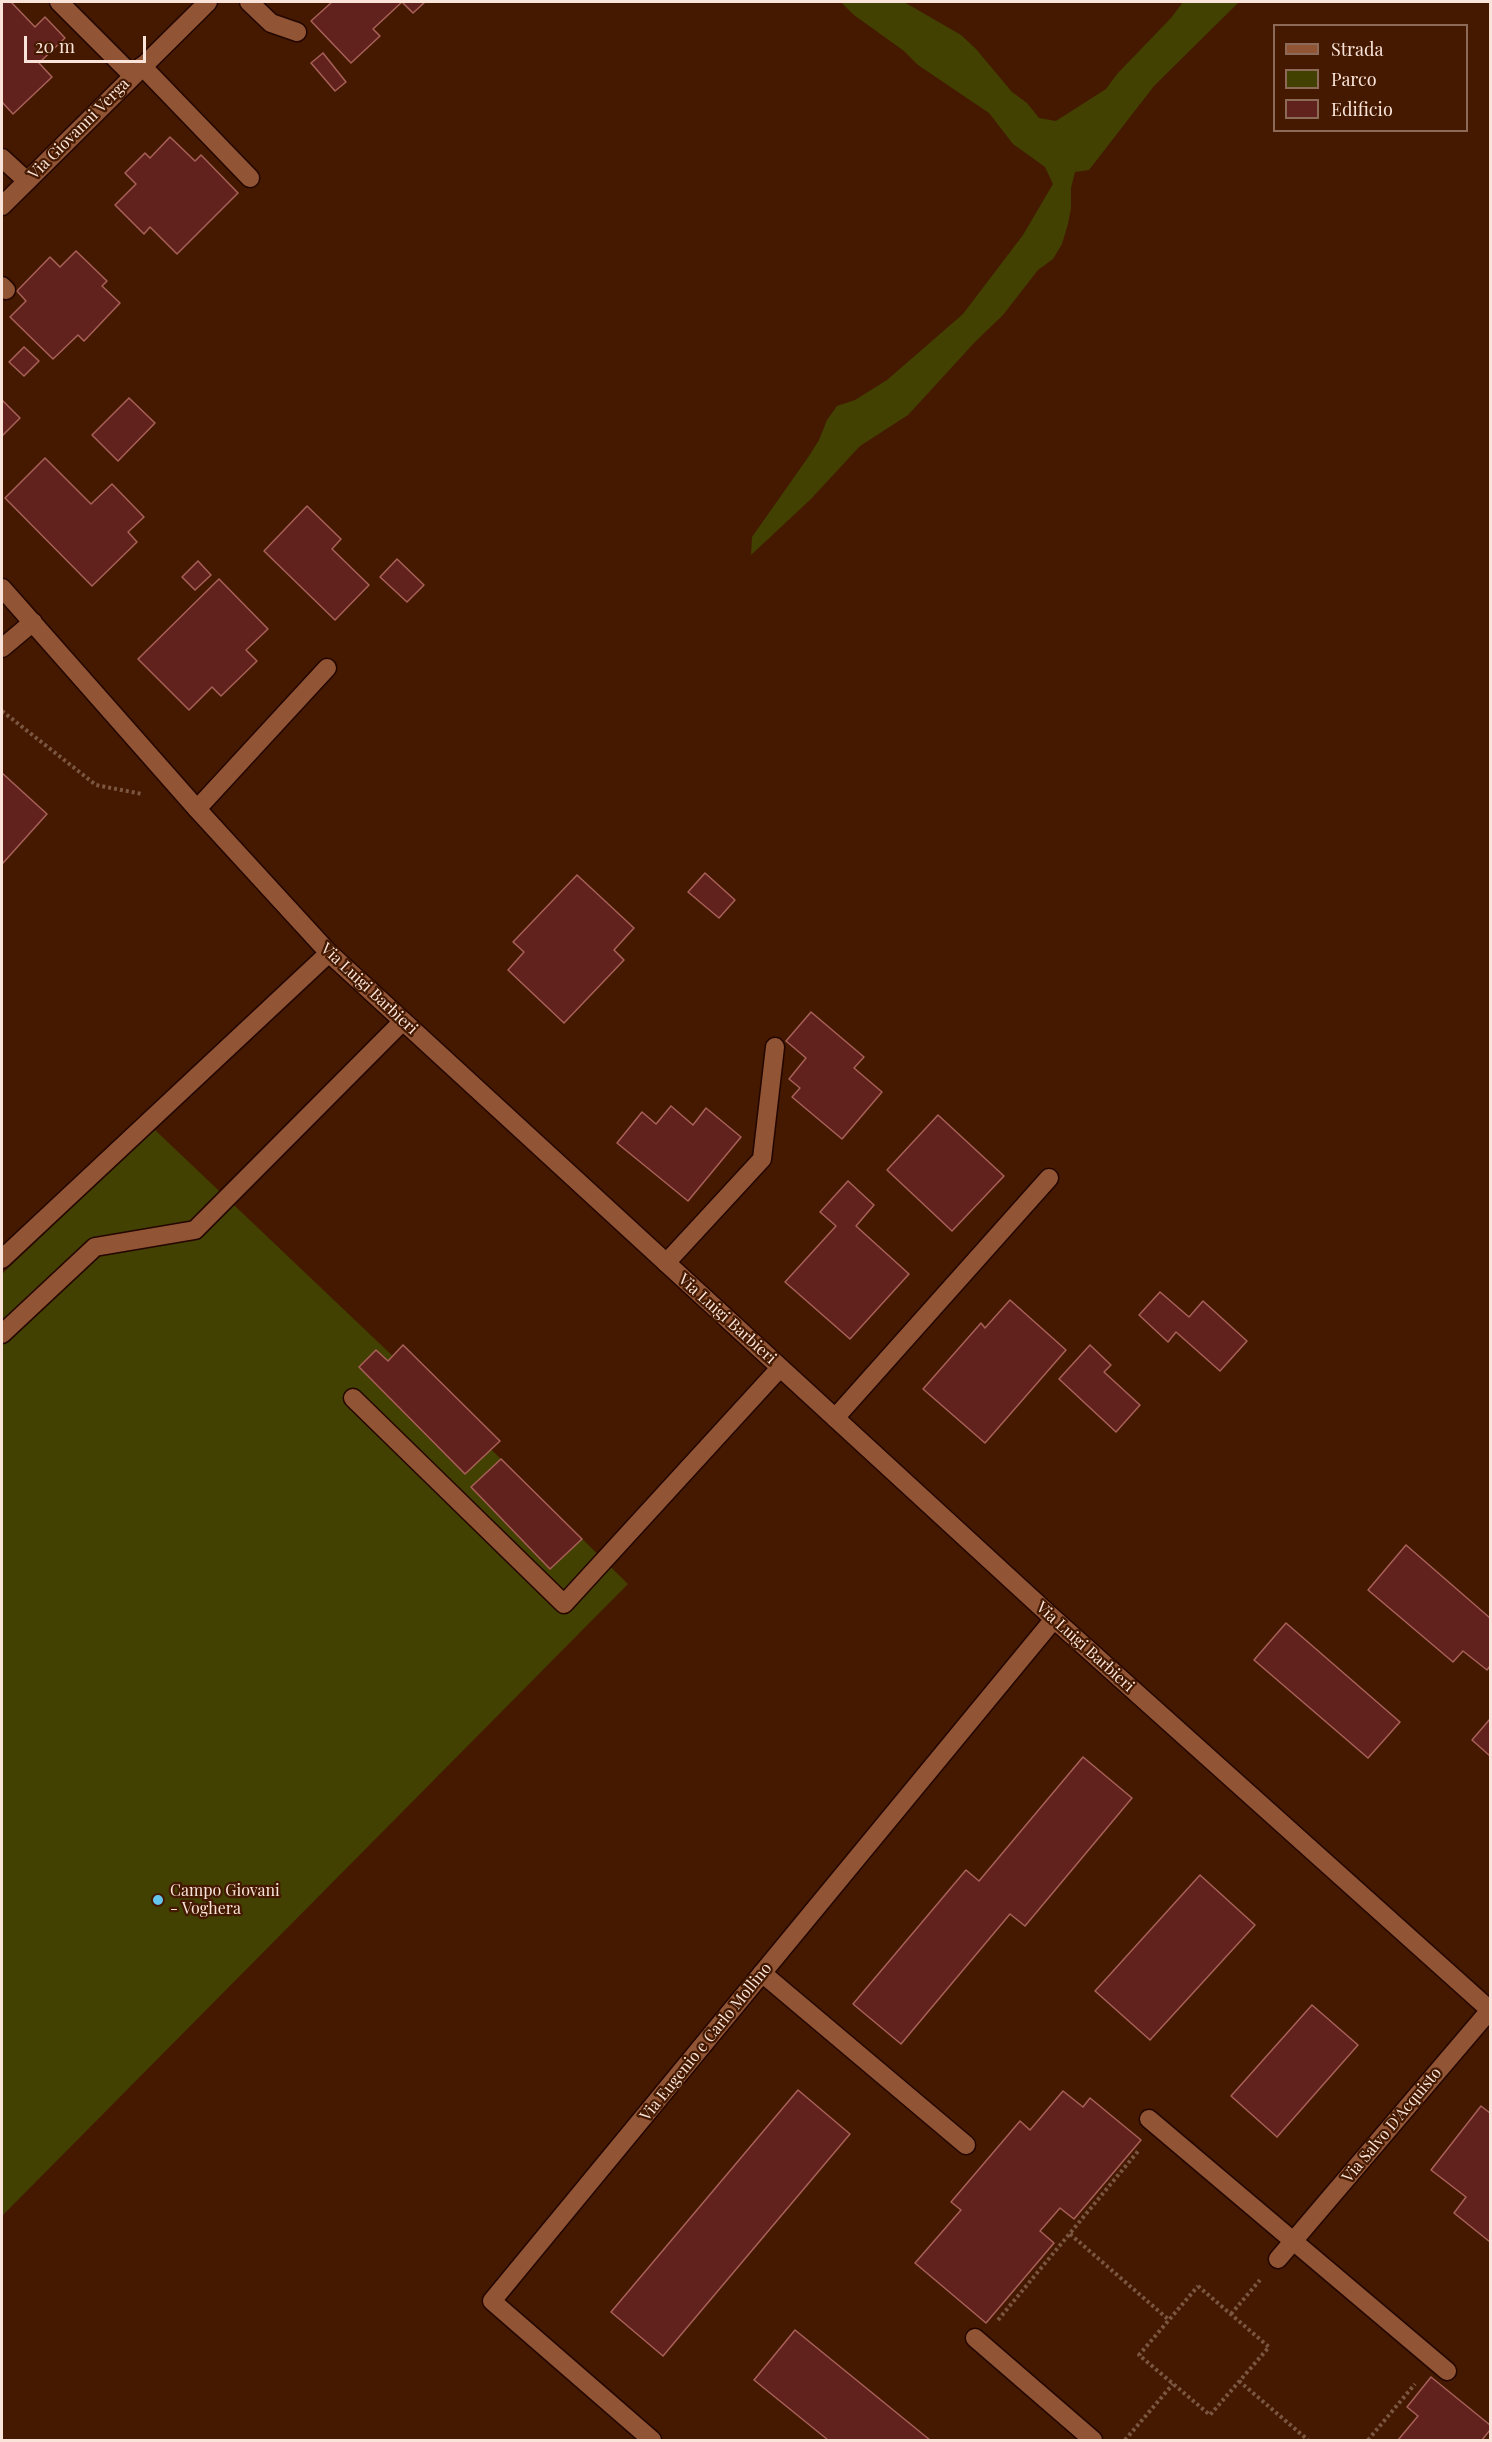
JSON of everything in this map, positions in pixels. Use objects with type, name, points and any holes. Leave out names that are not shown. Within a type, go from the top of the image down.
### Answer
[{"type":"street","points":[[60,2],[138,71],[249,178]]},
{"type":"street","name":"Via Giovanni Verga","points":[[2,206],[208,2]]},
{"type":"street","points":[[249,2],[271,23],[297,32]]},
{"type":"street","points":[[2,158],[27,181]]},
{"type":"street","name":"Via Luigi Barbieri","points":[[2,588],[197,809],[329,953],[1054,1619],[1490,2010]]},
{"type":"street","points":[[2,648],[33,622]]},
{"type":"street","points":[[197,809],[327,668]]},
{"type":"street","points":[[2,1259],[329,953]]},
{"type":"street","points":[[2,1334],[95,1248],[195,1230],[403,1021]]},
{"type":"street","points":[[666,1263],[762,1159],[775,1047]]},
{"type":"street","points":[[835,1418],[1049,1178]]},
{"type":"street","points":[[353,1398],[564,1604],[780,1368]]},
{"type":"street","name":"Via Eugenio e Carlo Mollino","points":[[652,2440],[492,2301],[1054,1619]]},
{"type":"street","points":[[762,1973],[966,2145]]},
{"type":"street","name":"Via Salvo D'Acquisto","points":[[1278,2259],[1490,2010]]},
{"type":"street","points":[[1154,2123],[1441,2366]]},
{"type":"street","points":[[977,2340],[1093,2440]]},
{"type":"path","points":[[2,711],[96,785],[141,794],[149,802]]},
{"type":"path","points":[[977,2340],[1070,2234],[1154,2123]]},
{"type":"path","points":[[1070,2234],[1169,2320]]},
{"type":"path","points":[[1231,2314],[1278,2259]]},
{"type":"path","points":[[1198,2286],[1231,2314],[1269,2346],[1210,2415],[1139,2355],[1198,2286]]},
{"type":"path","points":[[1368,2440],[1441,2366]]},
{"type":"path","points":[[1239,2381],[1308,2440]]},
{"type":"path","points":[[1125,2440],[1173,2384]]},
{"type":"green space","points":[[841,2],[904,2],[961,35],[976,49],[1012,92],[1027,103],[1039,118],[1056,121],[1106,89],[1183,2],[1239,2],[1154,86],[1089,170],[1075,172],[1071,188],[1068,224],[1062,244],[1053,259],[1038,270],[1003,315],[908,415],[860,446],[811,499],[751,555],[752,537],[809,456],[827,420],[837,406],[855,400],[887,380],[963,314],[1023,235],[1053,184],[1045,167],[1013,144],[989,113],[918,65],[904,51],[854,15]]},
{"type":"green space","name":"Campo Giovani - Voghera","points":[[154,1129],[501,1459],[628,1584],[2,2216],[2,1274]]},
{"type":"building","points":[[2,2],[11,2],[35,27],[45,17],[65,38],[39,63],[52,77],[13,114],[2,102]]},
{"type":"building","points":[[332,2],[402,2],[373,29],[380,36],[351,63],[311,21]]},
{"type":"building","points":[[402,2],[425,2],[413,13]]},
{"type":"building","points":[[323,53],[346,82],[335,91],[311,63]]},
{"type":"building","points":[[170,137],[195,161],[201,155],[238,193],[177,254],[150,227],[144,234],[115,205],[136,184],[125,173],[145,153],[150,158]]},
{"type":"building","points":[[76,251],[107,281],[102,286],[120,303],[84,341],[78,335],[53,359],[10,317],[26,301],[17,291],[50,257],[60,267]]},
{"type":"building","points":[[24,347],[39,361],[24,376],[9,362]]},
{"type":"building","points":[[129,398],[155,423],[118,461],[92,435]]},
{"type":"building","points":[[2,400],[20,418],[2,436]]},
{"type":"building","points":[[45,458],[91,504],[112,484],[144,517],[128,532],[137,542],[92,586],[5,498]]},
{"type":"building","points":[[307,506],[341,539],[332,549],[369,585],[335,620],[264,551]]},
{"type":"building","points":[[397,559],[424,585],[407,602],[380,577]]},
{"type":"building","points":[[198,561],[211,575],[195,590],[182,577]]},
{"type":"building","points":[[219,579],[268,629],[246,650],[257,661],[221,696],[212,687],[189,710],[138,659]]},
{"type":"building","points":[[2,773],[47,814],[3,863],[2,861]]},
{"type":"building","points":[[705,873],[735,900],[719,918],[688,892]]},
{"type":"building","points":[[577,875],[634,928],[614,950],[624,960],[564,1023],[508,970],[524,952],[513,942]]},
{"type":"building","points":[[811,1012],[864,1057],[854,1068],[882,1092],[842,1139],[792,1097],[800,1088],[789,1079],[806,1058],[786,1041]]},
{"type":"building","points":[[671,1106],[693,1125],[706,1108],[741,1137],[688,1201],[617,1143],[642,1112],[656,1124]]},
{"type":"building","points":[[938,1115],[1004,1176],[952,1231],[887,1170]]},
{"type":"building","points":[[848,1181],[874,1205],[856,1226],[909,1274],[850,1339],[785,1282],[836,1226],[820,1212]]},
{"type":"building","points":[[1160,1292],[1189,1317],[1203,1301],[1247,1341],[1220,1371],[1176,1332],[1168,1342],[1139,1315]]},
{"type":"building","points":[[1010,1300],[1066,1350],[985,1443],[923,1389],[981,1323],[985,1328]]},
{"type":"building","points":[[403,1345],[500,1441],[465,1474],[359,1367],[376,1350],[388,1361]]},
{"type":"building","points":[[1090,1345],[1111,1365],[1104,1372],[1140,1405],[1116,1432],[1059,1379]]},
{"type":"building","points":[[501,1459],[582,1539],[550,1569],[471,1487]]},
{"type":"building","points":[[1406,1545],[1490,1618],[1490,1666],[1487,1670],[1463,1651],[1453,1662],[1368,1590]]},
{"type":"building","points":[[1286,1623],[1400,1722],[1368,1758],[1254,1660]]},
{"type":"building","points":[[1490,1719],[1490,1756],[1472,1740]]},
{"type":"building","points":[[1083,1757],[1132,1798],[1025,1926],[1010,1914],[901,2044],[853,2004],[966,1870],[979,1881]]},
{"type":"building","points":[[1200,1875],[1255,1925],[1150,2040],[1095,1991]]},
{"type":"building","points":[[1312,2005],[1358,2045],[1277,2137],[1231,2096]]},
{"type":"building","points":[[798,2090],[850,2134],[663,2356],[611,2312]]},
{"type":"building","points":[[1063,2091],[1083,2107],[1090,2098],[1141,2140],[1074,2219],[1060,2208],[1040,2231],[1054,2243],[986,2323],[915,2263],[961,2210],[951,2202],[1020,2121],[1030,2130]]},
{"type":"building","points":[[1481,2106],[1490,2113],[1490,2242],[1454,2213],[1466,2197],[1431,2170]]},
{"type":"building","points":[[795,2330],[930,2440],[828,2440],[754,2380]]},
{"type":"building","points":[[1431,2377],[1490,2425],[1490,2430],[1482,2440],[1398,2440],[1418,2416],[1407,2407]]},
{"type":"place","name":"Campo Giovani - Voghera","points":[[158,1900]]}]
